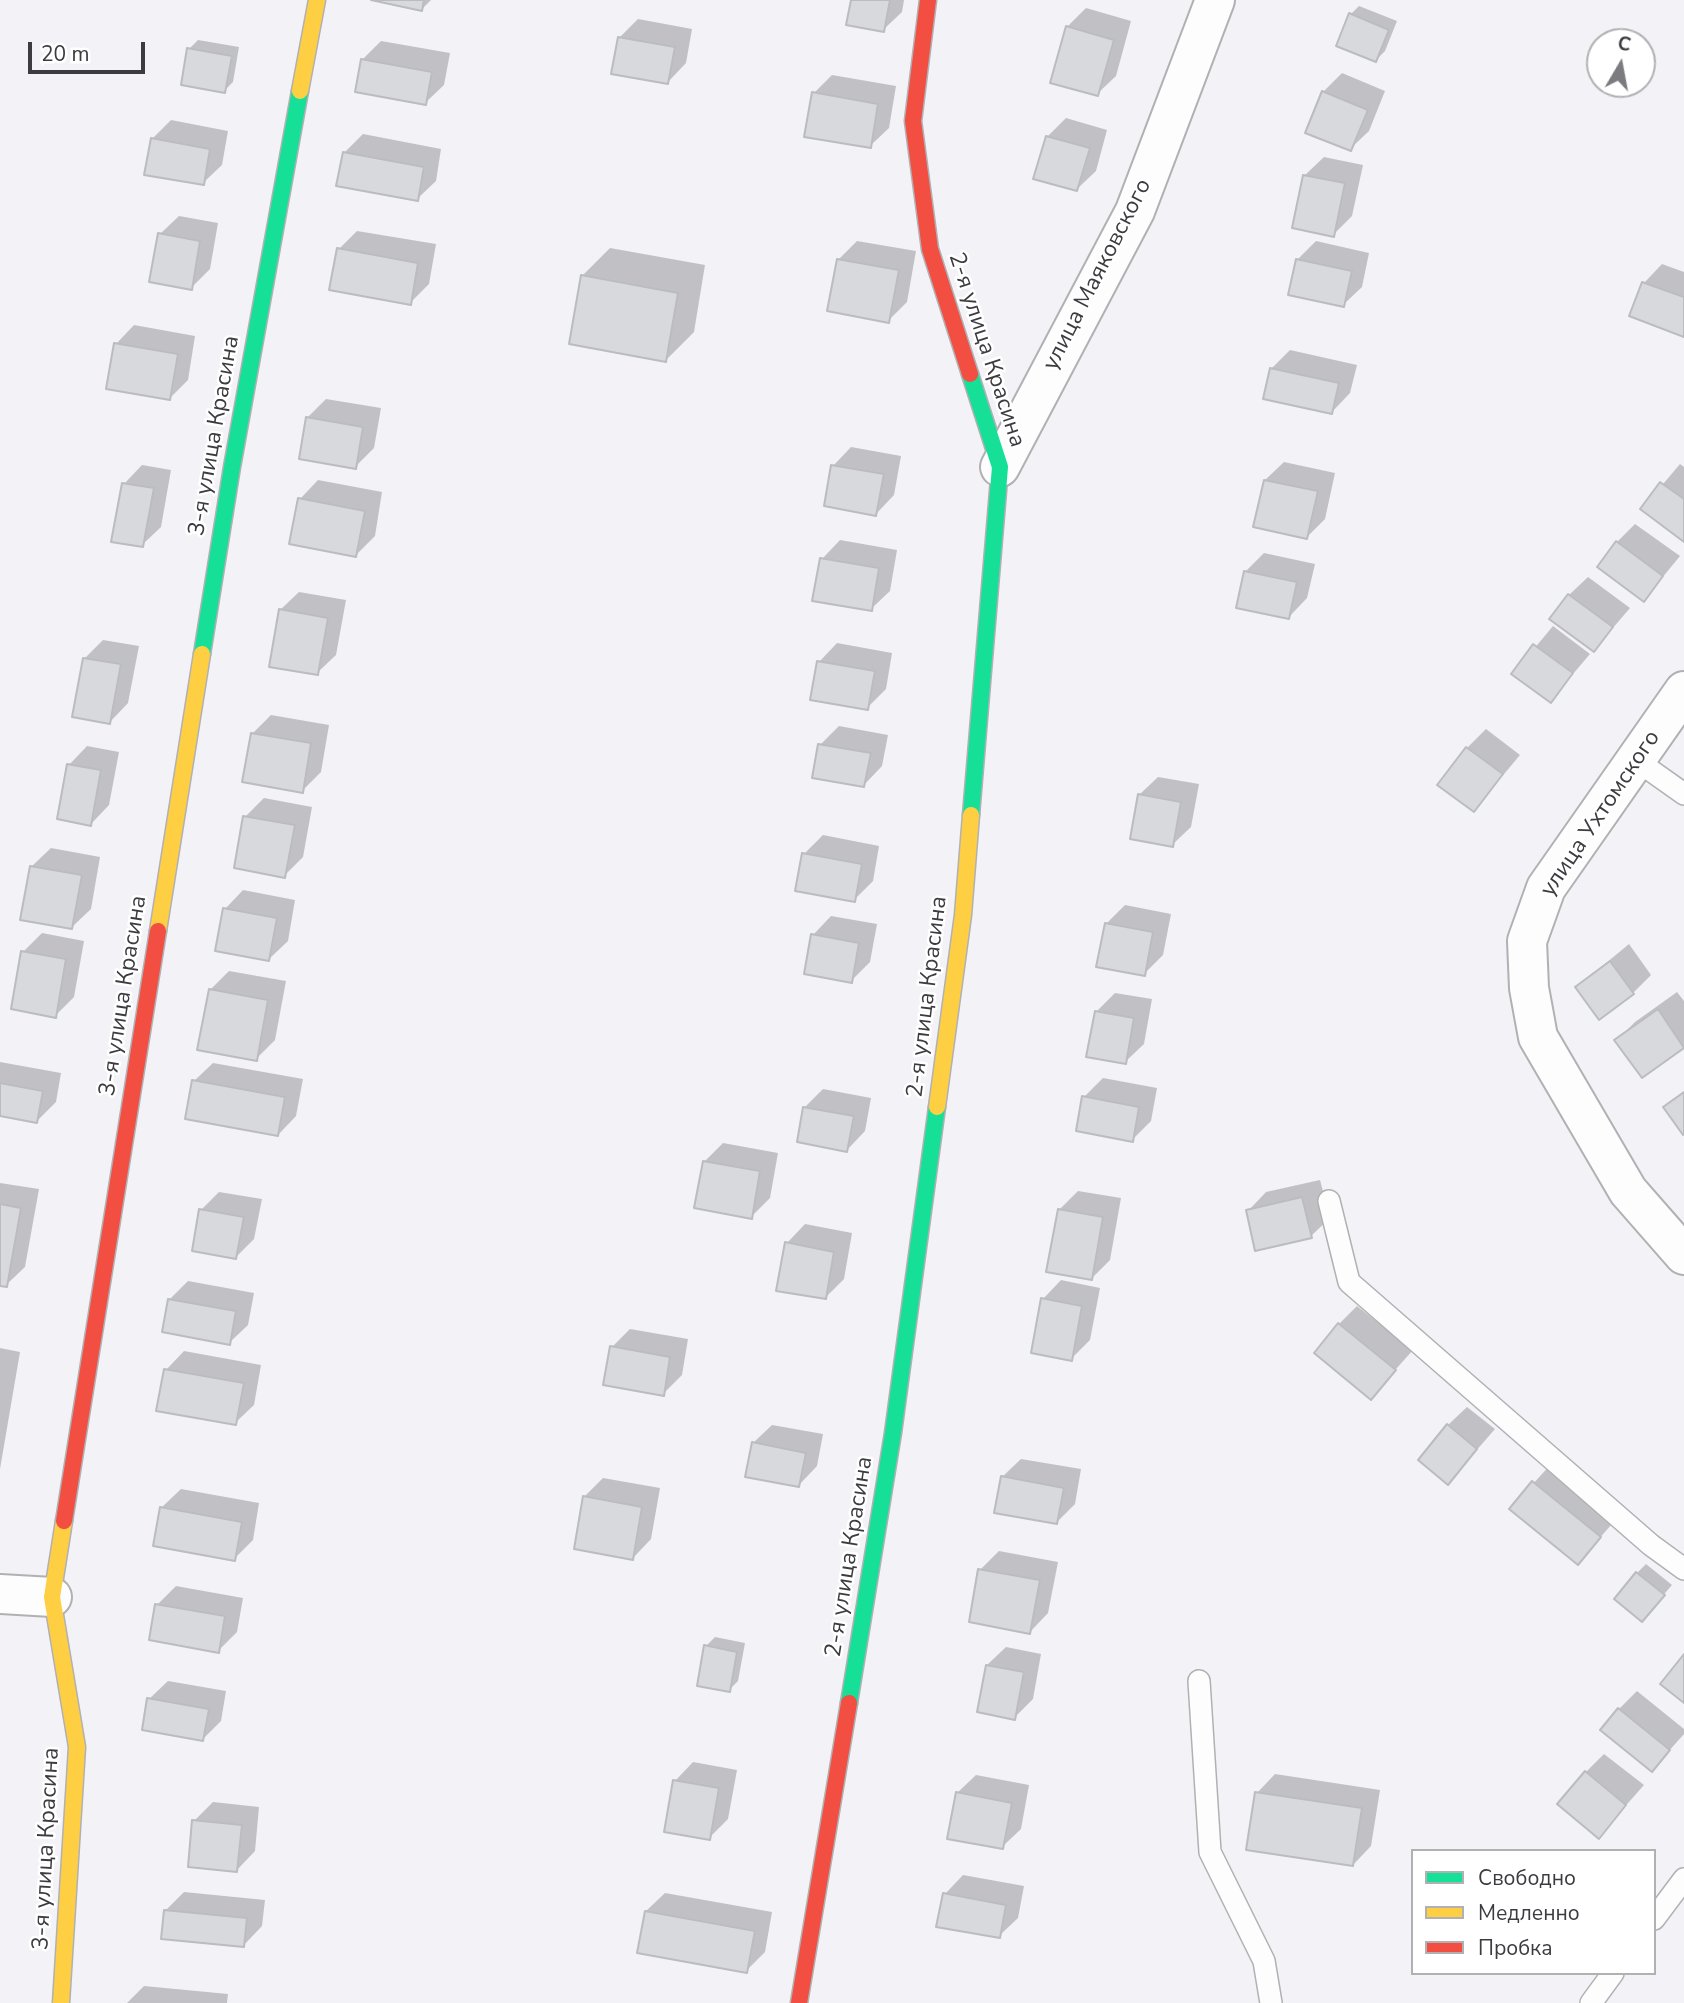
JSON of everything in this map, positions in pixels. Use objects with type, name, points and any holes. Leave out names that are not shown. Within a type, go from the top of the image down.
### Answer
[{"type":"street","name":"3-я улица Красина","points":[[61,2003],[77,1747],[52,1597],[232,467],[317,0]]},
{"type":"street","name":"2-я улица Красина","points":[[799,2003],[893,1433],[963,915],[1000,467],[930,249],[913,121],[928,0]]},
{"type":"street","name":"улица Маяковского","points":[[1000,467],[1135,211],[1215,0]]},
{"type":"street","name":"улица Ухтомского","points":[[1684,691],[1546,888],[1527,941],[1529,988],[1538,1037],[1628,1191],[1684,1255]]},
{"type":"street","points":[[0,1594],[52,1597]]},
{"type":"lane","points":[[1636,760],[1684,794]]},
{"type":"lane","points":[[1329,1201],[1349,1282],[1651,1545],[1684,1569]]},
{"type":"lane","points":[[1199,1681],[1210,1852],[1264,1961],[1271,2003]]},
{"type":"lane","points":[[1656,1916],[1684,1879]]},
{"type":"lane","points":[[1591,2003],[1612,1975]]},
{"type":"building","points":[[371,0],[424,0],[422,11]]},
{"type":"building","points":[[851,0],[890,0],[884,32],[846,25]]},
{"type":"building","points":[[1349,13],[1389,30],[1376,62],[1336,46]]},
{"type":"building","points":[[1066,26],[1114,40],[1098,96],[1050,83]]},
{"type":"building","points":[[618,37],[675,47],[668,84],[611,74]]},
{"type":"building","points":[[187,48],[232,56],[225,93],[181,85]]},
{"type":"building","points":[[361,59],[432,72],[426,105],[355,92]]},
{"type":"building","points":[[1322,91],[1368,110],[1351,151],[1305,133]]},
{"type":"building","points":[[812,92],[878,104],[871,148],[804,137]]},
{"type":"building","points":[[1046,136],[1090,148],[1077,191],[1033,179]]},
{"type":"building","points":[[151,138],[210,149],[204,185],[144,175]]},
{"type":"building","points":[[343,152],[424,167],[418,201],[336,186]]},
{"type":"building","points":[[1303,175],[1345,183],[1334,237],[1292,228]]},
{"type":"building","points":[[158,233],[200,241],[192,290],[149,282]]},
{"type":"building","points":[[337,248],[418,263],[411,305],[329,290]]},
{"type":"building","points":[[837,259],[899,270],[889,323],[827,311]]},
{"type":"building","points":[[1296,259],[1352,271],[1344,307],[1288,295]]},
{"type":"building","points":[[581,275],[678,293],[666,362],[569,344]]},
{"type":"building","points":[[1642,282],[1684,297],[1684,337],[1629,316]]},
{"type":"building","points":[[114,343],[178,354],[170,400],[106,389]]},
{"type":"building","points":[[1270,368],[1339,383],[1332,414],[1263,399]]},
{"type":"building","points":[[306,417],[363,427],[356,469],[299,459]]},
{"type":"building","points":[[831,465],[884,474],[876,516],[824,506]]},
{"type":"building","points":[[1264,480],[1318,491],[1307,539],[1253,527]]},
{"type":"building","points":[[1660,482],[1684,499],[1684,542],[1640,509]]},
{"type":"building","points":[[122,483],[154,488],[143,547],[111,542]]},
{"type":"building","points":[[298,498],[365,511],[356,557],[289,544]]},
{"type":"building","points":[[1616,541],[1663,576],[1644,602],[1597,567]]},
{"type":"building","points":[[820,558],[879,568],[872,611],[812,601]]},
{"type":"building","points":[[1244,571],[1297,582],[1289,619],[1236,608]]},
{"type":"building","points":[[1568,594],[1613,627],[1594,652],[1549,619]]},
{"type":"building","points":[[279,609],[328,618],[318,675],[269,667]]},
{"type":"building","points":[[1533,644],[1573,673],[1551,703],[1511,674]]},
{"type":"building","points":[[83,658],[121,664],[110,724],[72,717]]},
{"type":"building","points":[[817,661],[875,671],[868,710],[810,700]]},
{"type":"building","points":[[251,733],[311,743],[303,793],[242,782]]},
{"type":"building","points":[[818,744],[871,753],[864,787],[812,778]]},
{"type":"building","points":[[1466,747],[1503,774],[1474,812],[1437,785]]},
{"type":"building","points":[[67,764],[101,770],[91,826],[57,819]]},
{"type":"building","points":[[1138,794],[1181,802],[1173,847],[1130,839]]},
{"type":"building","points":[[243,816],[295,825],[285,878],[234,868]]},
{"type":"building","points":[[802,853],[862,864],[855,902],[795,891]]},
{"type":"building","points":[[30,866],[82,875],[72,929],[20,920]]},
{"type":"building","points":[[223,908],[277,918],[269,961],[215,951]]},
{"type":"building","points":[[1105,923],[1153,932],[1145,976],[1096,967]]},
{"type":"building","points":[[811,934],[859,943],[852,983],[804,974]]},
{"type":"building","points":[[21,951],[66,959],[56,1018],[11,1009]]},
{"type":"building","points":[[1610,961],[1634,994],[1599,1020],[1575,987]]},
{"type":"building","points":[[209,989],[268,1000],[257,1061],[197,1050]]},
{"type":"building","points":[[1658,1009],[1684,1048],[1642,1078],[1614,1040]]},
{"type":"building","points":[[1095,1011],[1134,1018],[1126,1064],[1086,1057]]},
{"type":"building","points":[[192,1080],[285,1097],[278,1136],[185,1119]]},
{"type":"building","points":[[0,1083],[43,1091],[37,1123],[0,1116]]},
{"type":"building","points":[[1684,1092],[1684,1134],[1683,1135],[1663,1107]]},
{"type":"building","points":[[1082,1096],[1139,1107],[1133,1142],[1076,1131]]},
{"type":"building","points":[[803,1107],[854,1116],[847,1152],[797,1142]]},
{"type":"building","points":[[703,1161],[760,1171],[752,1219],[694,1208]]},
{"type":"building","points":[[1302,1197],[1312,1238],[1255,1251],[1246,1210]]},
{"type":"building","points":[[0,1204],[21,1208],[7,1287],[0,1286]]},
{"type":"building","points":[[199,1209],[244,1217],[236,1259],[192,1251]]},
{"type":"building","points":[[1058,1209],[1103,1217],[1092,1280],[1046,1272]]},
{"type":"building","points":[[785,1242],[834,1252],[826,1299],[776,1291]]},
{"type":"building","points":[[1041,1298],[1082,1306],[1072,1361],[1031,1353]]},
{"type":"building","points":[[168,1299],[236,1311],[230,1345],[162,1332]]},
{"type":"building","points":[[1338,1323],[1396,1370],[1371,1400],[1314,1353]]},
{"type":"building","points":[[610,1346],[670,1357],[664,1396],[603,1385]]},
{"type":"building","points":[[164,1369],[244,1383],[236,1425],[156,1411]]},
{"type":"building","points":[[1447,1424],[1477,1449],[1448,1485],[1418,1460]]},
{"type":"building","points":[[752,1442],[806,1453],[799,1487],[745,1477]]},
{"type":"building","points":[[1001,1476],[1064,1488],[1057,1524],[994,1513]]},
{"type":"building","points":[[1532,1481],[1601,1537],[1578,1565],[1509,1509]]},
{"type":"building","points":[[583,1496],[642,1507],[633,1560],[574,1549]]},
{"type":"building","points":[[160,1507],[242,1522],[235,1561],[153,1546]]},
{"type":"building","points":[[978,1569],[1040,1580],[1030,1634],[969,1622]]},
{"type":"building","points":[[1636,1572],[1665,1595],[1642,1622],[1614,1599]]},
{"type":"building","points":[[155,1604],[225,1616],[219,1653],[149,1640]]},
{"type":"building","points":[[704,1645],[737,1652],[730,1692],[697,1686]]},
{"type":"building","points":[[1684,1654],[1684,1703],[1660,1684]]},
{"type":"building","points":[[986,1665],[1024,1672],[1015,1720],[977,1712]]},
{"type":"building","points":[[147,1698],[209,1709],[203,1741],[142,1730]]},
{"type":"building","points":[[1618,1708],[1670,1750],[1652,1772],[1600,1730]]},
{"type":"building","points":[[1585,1771],[1626,1805],[1599,1839],[1557,1804]]},
{"type":"building","points":[[673,1780],[719,1788],[710,1840],[664,1832]]},
{"type":"building","points":[[956,1792],[1012,1803],[1003,1849],[947,1839]]},
{"type":"building","points":[[1255,1792],[1362,1808],[1353,1866],[1246,1850]]},
{"type":"building","points":[[192,1820],[242,1825],[237,1872],[188,1867]]},
{"type":"building","points":[[943,1893],[1006,1905],[1000,1938],[936,1927]]},
{"type":"building","points":[[164,1910],[247,1918],[244,1947],[161,1939]]},
{"type":"building","points":[[645,1911],[755,1931],[747,1973],[637,1953]]},
{"type":"traffic: fast","points":[[202,654],[232,467],[300,91]]},
{"type":"traffic: fast","points":[[970,374],[1000,467],[971,815]]},
{"type":"traffic: fast","points":[[849,1703],[893,1433],[937,1107]]},
{"type":"traffic: slow","points":[[300,91],[317,0]]},
{"type":"traffic: slow","points":[[158,931],[202,654]]},
{"type":"traffic: slow","points":[[937,1107],[963,915],[971,815]]},
{"type":"traffic: slow","points":[[61,2003],[77,1747],[52,1597],[64,1521]]},
{"type":"traffic: jam","points":[[928,0],[913,121],[930,249],[970,374]]},
{"type":"traffic: jam","points":[[64,1521],[158,931]]},
{"type":"traffic: jam","points":[[799,2003],[849,1703]]}]
